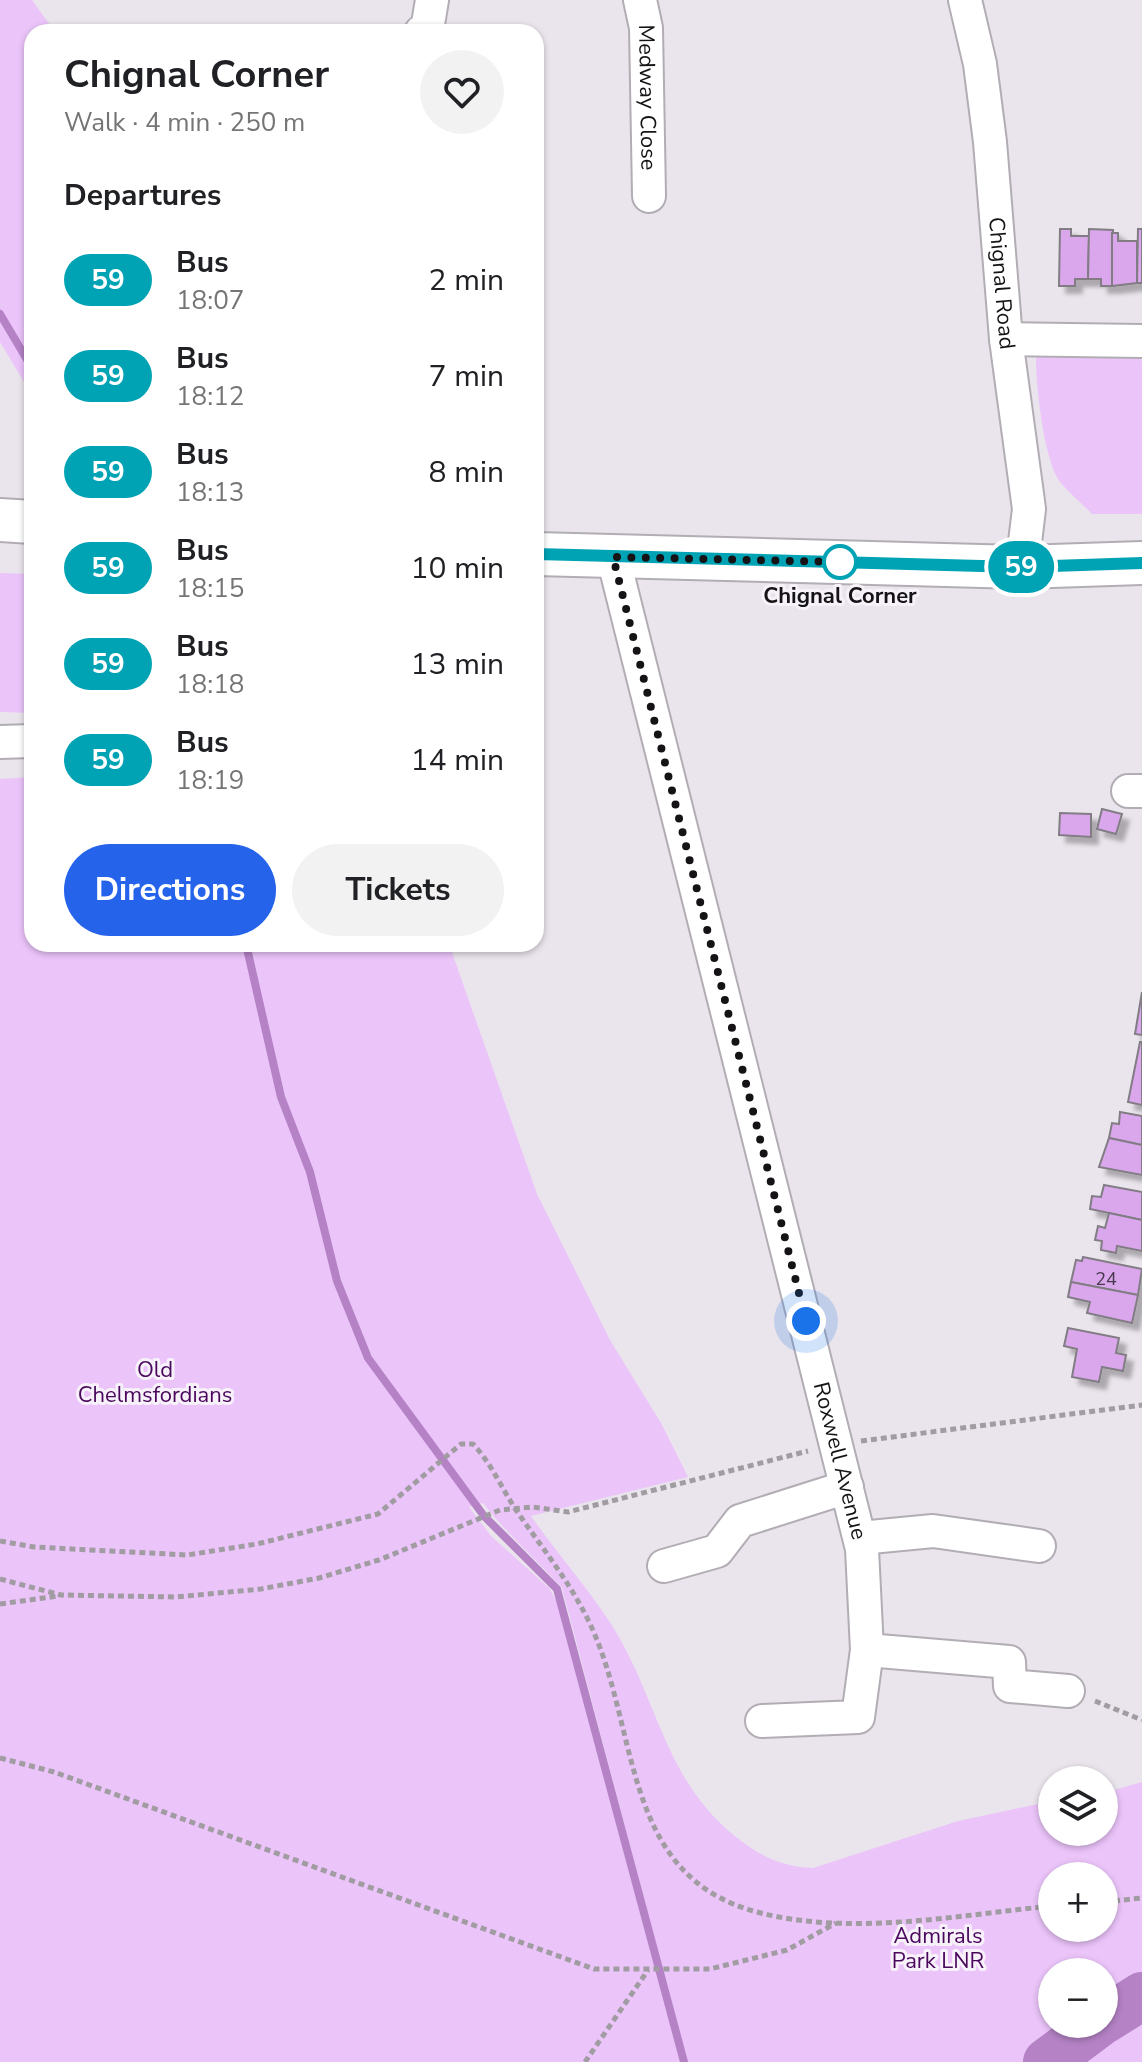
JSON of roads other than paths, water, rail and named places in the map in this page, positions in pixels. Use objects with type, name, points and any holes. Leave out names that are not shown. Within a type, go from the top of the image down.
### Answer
[{"type":"main road","points":[[0,520],[24,522]]},
{"type":"main road","points":[[544,554],[1022,567],[1142,563]]},
{"type":"street","points":[[428,24],[432,0]]},
{"type":"street","name":"Medway Close","points":[[640,0],[646,28],[649,196]]},
{"type":"street","name":"Chignal Road","points":[[965,0],[980,64],[988,126],[1006,339],[1029,509],[1022,567]]},
{"type":"street","points":[[1006,339],[1142,341]]},
{"type":"street","name":"Roxwell Avenue","points":[[613,557],[860,1538],[867,1650],[858,1717],[762,1721]]},
{"type":"street","points":[[0,742],[24,741]]},
{"type":"street","points":[[664,1566],[717,1551],[740,1521],[847,1487]]},
{"type":"street","points":[[860,1538],[933,1531],[1039,1546]]},
{"type":"street","points":[[867,1650],[1009,1662],[1010,1686],[1068,1691]]},
{"type":"waterway","points":[[0,314],[24,354]]},
{"type":"waterway","points":[[248,952],[281,1097],[310,1172],[337,1281],[368,1358],[484,1516],[557,1589],[684,2062]]},
{"type":"waterway","points":[[1118,2011],[1142,1996]]},
{"type":"waterway","points":[[1047,2062],[1079,2038]]},
{"type":"place","name":"Chignal Corner","points":[[840,562]]},
{"type":"park label","name":"Old Chelmsfordians","points":[[155,1382]]},
{"type":"park label","name":"Admirals Park LNR","points":[[938,1948]]}]
